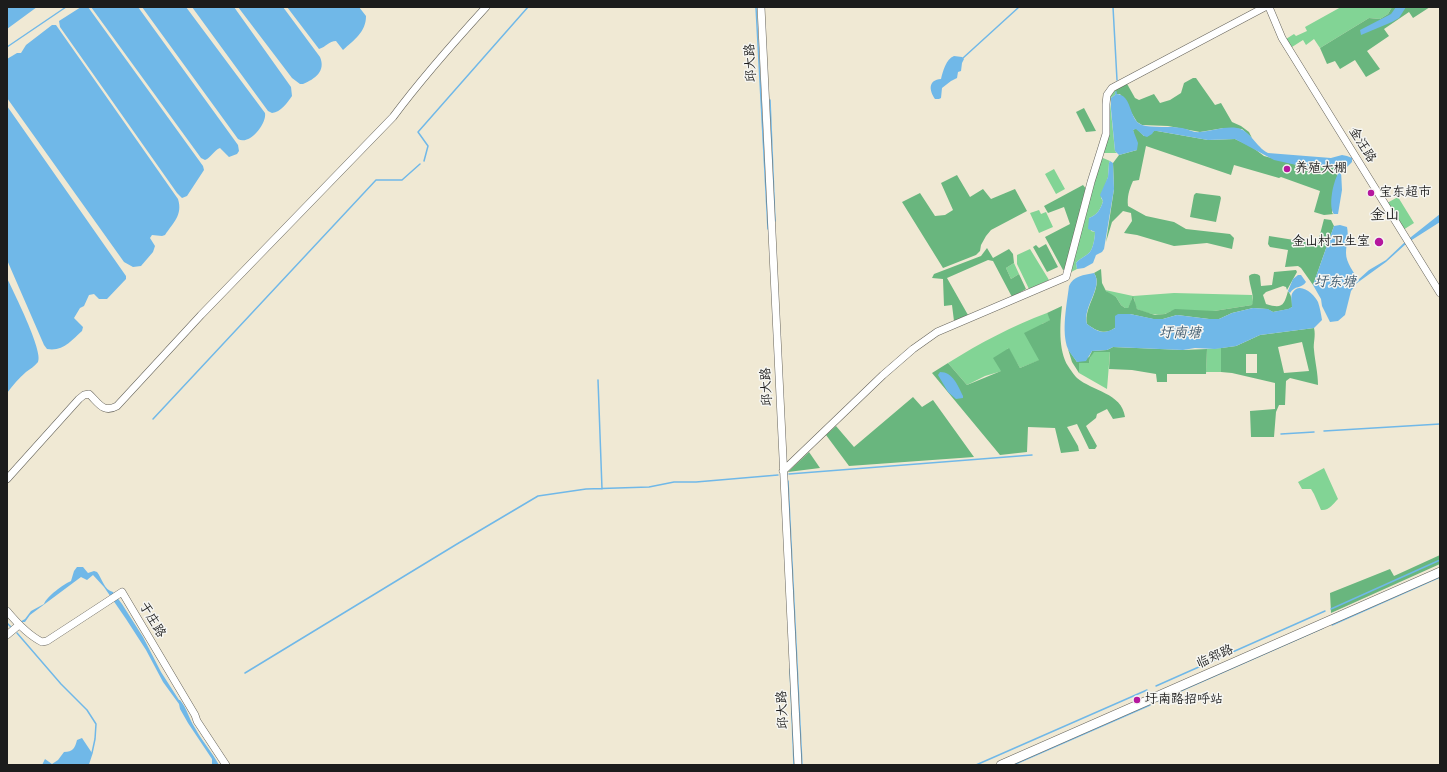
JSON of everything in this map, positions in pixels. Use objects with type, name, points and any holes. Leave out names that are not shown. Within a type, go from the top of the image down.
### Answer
[{"type":"main road","name":"临郑路","points":[[1001,765],[1440,572]]},
{"type":"street","points":[[7,479],[84,395],[89,394],[108,410],[116,406],[201,315],[393,117],[444,53],[486,7]]},
{"type":"street","name":"邱大路","points":[[761,7],[798,765]]},
{"type":"street","points":[[783,471],[883,375],[913,349],[937,332],[1066,277],[1089,189],[1106,134],[1106,104],[1108,92],[1112,88],[1265,7]]},
{"type":"street","name":"金汪路","points":[[1269,7],[1282,38],[1440,293]]},
{"type":"street","name":"于庄路","points":[[19,625],[42,642],[47,641],[122,592],[193,710],[198,721],[226,765]]},
{"type":"street","points":[[7,611],[19,625],[7,635]]},
{"type":"green space","points":[[1341,7],[1392,7],[1388,14],[1380,19],[1369,18],[1320,48],[1314,39],[1306,45],[1303,40],[1292,47],[1286,39],[1294,34],[1296,36],[1307,31],[1305,27]]},
{"type":"green space","points":[[1392,7],[1430,7],[1413,18],[1409,12],[1384,29],[1389,36],[1367,51],[1380,69],[1366,77],[1355,60],[1340,69],[1335,61],[1327,64],[1320,48],[1369,18],[1380,19],[1388,14]]},
{"type":"green space","points":[[1196,78],[1215,105],[1221,103],[1232,122],[1249,132],[1252,138],[1242,129],[1224,128],[1200,132],[1168,126],[1142,125],[1137,122],[1120,94],[1116,94],[1116,88],[1126,82],[1135,98],[1139,100],[1154,94],[1160,103],[1170,100],[1181,93],[1184,83]]},
{"type":"green space","points":[[1116,88],[1116,94],[1111,98],[1110,102],[1115,151],[1117,153],[1104,153],[1108,98]]},
{"type":"green space","points":[[1084,108],[1096,131],[1086,132],[1076,112]]},
{"type":"green space","points":[[1136,128],[1144,136],[1157,131],[1208,140],[1235,139],[1252,147],[1264,156],[1301,166],[1333,166],[1338,170],[1332,213],[1334,214],[1324,215],[1314,212],[1320,191],[1281,177],[1279,178],[1234,165],[1231,175],[1146,146],[1139,180],[1133,181],[1129,190],[1128,206],[1146,216],[1174,222],[1186,229],[1230,234],[1234,238],[1232,249],[1207,243],[1174,246],[1137,235],[1124,233],[1132,221],[1131,213],[1123,211],[1112,222],[1106,242],[1114,189],[1113,163],[1119,155],[1137,150],[1133,130]]},
{"type":"green space","points":[[1103,158],[1110,161],[1108,177],[1101,198],[1103,201],[1100,209],[1089,218],[1091,231],[1095,232],[1094,243],[1089,253],[1076,263],[1077,269],[1071,272],[1081,228],[1101,160]]},
{"type":"green space","points":[[1054,169],[1065,189],[1056,194],[1045,174]]},
{"type":"green space","points":[[957,175],[970,197],[983,189],[991,199],[1015,189],[1027,211],[991,230],[981,245],[980,251],[976,255],[943,268],[902,202],[920,193],[935,216],[945,215],[953,210],[941,183]]},
{"type":"green space","points":[[1083,185],[1087,190],[1067,269],[1063,270],[1045,237],[1070,224],[1064,207],[1048,213],[1044,206]]},
{"type":"green space","points":[[1196,193],[1220,196],[1221,198],[1216,222],[1190,217],[1194,195]]},
{"type":"green space","points":[[1398,197],[1414,223],[1403,230],[1387,203]]},
{"type":"green space","points":[[1039,210],[1041,214],[1046,212],[1053,227],[1039,233],[1030,213]]},
{"type":"green space","points":[[1324,219],[1331,220],[1334,226],[1313,285],[1298,266],[1285,267],[1288,250],[1270,247],[1268,244],[1269,236],[1313,243],[1318,242]]},
{"type":"green space","points":[[1046,244],[1058,267],[1047,272],[1033,247],[1036,245],[1039,248]]},
{"type":"green space","points":[[987,248],[993,258],[1009,249],[1013,254],[1014,263],[1006,268],[1011,279],[1019,274],[1026,289],[1012,297],[993,261],[988,260],[947,278],[968,315],[954,321],[952,305],[944,306],[943,279],[932,278],[934,274],[981,256]]},
{"type":"green space","points":[[1030,249],[1049,280],[1029,289],[1017,264],[1017,255]]},
{"type":"green space","points":[[1014,263],[1019,274],[1011,279],[1006,268]]},
{"type":"green space","points":[[1101,269],[1102,283],[1106,291],[1116,297],[1121,305],[1128,308],[1133,296],[1137,309],[1155,315],[1165,314],[1175,309],[1214,311],[1252,305],[1253,298],[1249,279],[1250,275],[1256,274],[1260,276],[1261,286],[1272,285],[1274,272],[1296,270],[1297,272],[1287,290],[1286,287],[1283,286],[1266,292],[1263,295],[1266,304],[1279,306],[1284,303],[1288,291],[1292,303],[1292,307],[1289,309],[1273,312],[1267,309],[1253,308],[1232,313],[1219,319],[1177,315],[1163,319],[1153,319],[1130,314],[1115,328],[1106,332],[1094,329],[1087,324],[1088,311],[1097,284],[1094,273]]},
{"type":"green space","points":[[1105,290],[1133,296],[1174,293],[1252,295],[1253,302],[1252,305],[1214,311],[1171,311],[1159,315],[1137,309],[1134,298],[1132,298],[1128,308],[1125,308],[1116,297],[1112,296]]},
{"type":"green space","points":[[1062,306],[1060,328],[1061,344],[1068,366],[1077,378],[1106,393],[1118,403],[1123,409],[1125,417],[1113,419],[1107,409],[1097,414],[1096,418],[1086,426],[1097,446],[1095,449],[1089,449],[1077,424],[1067,427],[1078,446],[1079,451],[1061,453],[1055,428],[1028,427],[1027,452],[1000,455],[932,373],[948,363],[967,385],[1001,371],[993,358],[1009,348],[1020,368],[1039,360],[1024,333],[1050,320],[1047,313]]},
{"type":"green space","points":[[1047,313],[1051,320],[1042,324],[1040,360],[1020,368],[1008,348],[1002,371],[985,376],[967,385],[948,363],[996,335]]},
{"type":"green space","points":[[1314,328],[1315,331],[1314,347],[1318,385],[1290,378],[1286,381],[1285,405],[1279,405],[1276,412],[1274,437],[1251,437],[1250,411],[1275,409],[1275,383],[1232,373],[1221,372],[1221,348],[1236,346],[1260,335]],"holes":[[[1302,342],[1309,371],[1284,373],[1278,347]],[[1246,354],[1257,354],[1257,373],[1246,373]]]},
{"type":"green space","points":[[1113,347],[1183,350],[1207,349],[1206,374],[1167,374],[1167,382],[1157,382],[1156,374],[1132,370],[1109,369],[1110,352],[1094,352],[1089,363],[1079,363],[1079,373],[1072,362],[1068,349],[1077,362],[1089,357],[1092,351],[1107,350]]},
{"type":"green space","points":[[1221,348],[1221,372],[1206,372],[1207,349]]},
{"type":"green space","points":[[1093,352],[1110,352],[1107,389],[1079,373],[1079,363],[1089,363]]},
{"type":"green space","points":[[913,397],[922,407],[933,400],[974,457],[849,466],[826,435],[836,426],[854,447]]},
{"type":"green space","points":[[809,452],[820,468],[788,472]]},
{"type":"green space","points":[[1324,468],[1338,499],[1329,508],[1321,510],[1311,489],[1302,489],[1298,482]]},
{"type":"green space","points":[[1440,555],[1440,564],[1331,613],[1330,593],[1390,569],[1394,576]]},
{"type":"water","points":[[7,7],[37,7],[7,29]]},
{"type":"water","points":[[81,7],[88,7],[203,166],[204,170],[187,196],[182,198],[177,193],[60,27],[59,21]]},
{"type":"water","points":[[91,7],[138,7],[238,145],[239,151],[237,154],[229,157],[220,148],[207,159],[205,160],[201,158]]},
{"type":"water","points":[[142,7],[186,7],[265,113],[263,123],[252,137],[242,140],[238,139]]},
{"type":"water","points":[[192,7],[234,7],[291,87],[292,96],[281,109],[272,113],[268,111]]},
{"type":"water","points":[[238,7],[283,7],[320,57],[322,66],[318,74],[312,80],[303,84],[300,84],[292,78]]},
{"type":"water","points":[[287,7],[359,7],[366,16],[364,27],[359,35],[343,50],[336,41],[331,42],[319,49]]},
{"type":"water","points":[[1396,7],[1406,7],[1399,18],[1361,35],[1360,30],[1391,14]]},
{"type":"water","points":[[52,25],[56,25],[178,199],[179,210],[174,223],[165,235],[152,235],[150,238],[155,246],[153,252],[141,266],[133,267],[124,262],[7,98],[7,59],[17,53],[21,53],[26,45]]},
{"type":"water","points":[[954,56],[962,57],[964,59],[961,71],[958,72],[957,78],[942,88],[941,98],[935,99],[931,89],[932,83],[941,79],[947,62]]},
{"type":"water","points":[[1116,94],[1125,98],[1134,118],[1142,125],[1177,127],[1198,132],[1223,128],[1237,128],[1246,132],[1268,153],[1331,158],[1342,155],[1352,158],[1352,162],[1341,170],[1342,190],[1338,214],[1334,214],[1331,206],[1333,188],[1338,174],[1337,168],[1327,165],[1301,166],[1274,160],[1235,139],[1208,140],[1157,131],[1154,131],[1147,137],[1136,129],[1133,130],[1138,143],[1137,150],[1119,155],[1115,151],[1111,109],[1111,98]]},
{"type":"water","points":[[7,106],[126,276],[126,279],[107,299],[99,299],[94,294],[89,295],[84,306],[80,308],[74,318],[83,327],[82,331],[67,344],[58,349],[47,349],[44,345],[7,260]]},
{"type":"water","points":[[1110,161],[1113,163],[1114,189],[1104,249],[1096,255],[1093,263],[1084,268],[1077,269],[1076,263],[1089,253],[1093,246],[1095,232],[1088,229],[1089,218],[1100,209],[1102,204],[1103,201],[1100,195],[1108,177]]},
{"type":"water","name":"圩东塘","points":[[1440,214],[1440,222],[1407,243],[1386,262],[1357,283],[1351,291],[1345,315],[1338,321],[1330,322],[1322,306],[1321,299],[1313,285],[1334,226],[1340,225],[1347,227],[1348,234],[1346,257],[1358,280],[1369,270],[1386,260],[1406,241]]},
{"type":"water","name":"圩南塘","points":[[1094,273],[1096,279],[1095,291],[1087,311],[1086,318],[1087,324],[1101,332],[1115,328],[1115,316],[1118,314],[1130,314],[1154,319],[1163,319],[1177,315],[1219,319],[1232,313],[1253,308],[1268,309],[1273,312],[1288,309],[1292,307],[1291,297],[1293,292],[1299,288],[1307,290],[1316,299],[1322,320],[1314,328],[1260,335],[1236,346],[1215,349],[1195,348],[1183,350],[1113,347],[1107,350],[1092,351],[1086,361],[1077,362],[1068,349],[1065,334],[1065,318],[1069,286],[1076,278]]},
{"type":"water","points":[[1298,275],[1301,275],[1306,282],[1290,293],[1288,291],[1293,279]]},
{"type":"water","points":[[7,278],[37,346],[39,356],[38,362],[14,384],[7,393]]},
{"type":"water","points":[[940,372],[948,374],[952,377],[963,398],[956,399],[948,392],[938,375]]},
{"type":"water","points":[[77,567],[83,567],[88,573],[94,571],[97,572],[107,589],[113,592],[122,604],[143,637],[161,672],[182,703],[193,725],[219,765],[212,765],[212,759],[188,723],[180,709],[179,704],[163,682],[146,650],[104,587],[93,575],[87,580],[81,577],[30,615],[25,622],[21,622],[12,628],[11,627],[25,619],[31,611],[44,604],[60,587],[71,581]]},
{"type":"water","points":[[82,738],[92,753],[88,765],[42,765],[45,759],[52,764],[58,760],[64,752],[73,749],[77,740]]},
{"type":"waterway","points":[[7,47],[66,7]]},
{"type":"waterway","points":[[424,161],[428,146],[418,132],[528,7]]},
{"type":"waterway","points":[[756,7],[768,229]]},
{"type":"waterway","points":[[963,58],[1019,7]]},
{"type":"waterway","points":[[1113,7],[1117,80]]},
{"type":"waterway","points":[[770,100],[775,221]]},
{"type":"waterway","points":[[153,419],[376,180],[402,180],[420,164]]},
{"type":"waterway","points":[[598,380],[602,489]]},
{"type":"waterway","points":[[1324,431],[1440,424]]},
{"type":"waterway","points":[[1281,434],[1314,432]]},
{"type":"waterway","points":[[789,474],[1032,455]]},
{"type":"waterway","points":[[245,673],[538,496],[586,489],[649,487],[674,482],[696,482],[778,475]]},
{"type":"waterway","points":[[788,481],[802,765]]},
{"type":"waterway","points":[[1331,609],[1440,560]]},
{"type":"waterway","points":[[1332,625],[1440,577]]},
{"type":"waterway","points":[[1156,686],[1325,611]]},
{"type":"waterway","points":[[7,623],[12,628]]},
{"type":"waterway","points":[[1158,701],[1323,628]]},
{"type":"waterway","points":[[17,633],[61,684],[87,710],[96,724],[92,753]]},
{"type":"waterway","points":[[790,669],[794,765]]},
{"type":"waterway","points":[[976,765],[1147,690]]},
{"type":"waterway","points":[[1013,765],[1150,705]]},
{"type":"waterway","points":[[88,765],[92,753]]},
{"type":"place","name":"养殖大棚","points":[[1287,169]]},
{"type":"place","name":"宝东超市","points":[[1371,193]]},
{"type":"place","name":"金山村卫生室","points":[[1379,242]]},
{"type":"place","name":"圩南路招呼站","points":[[1137,700]]},
{"type":"district","name":"金山","points":[[1385,215]]}]
